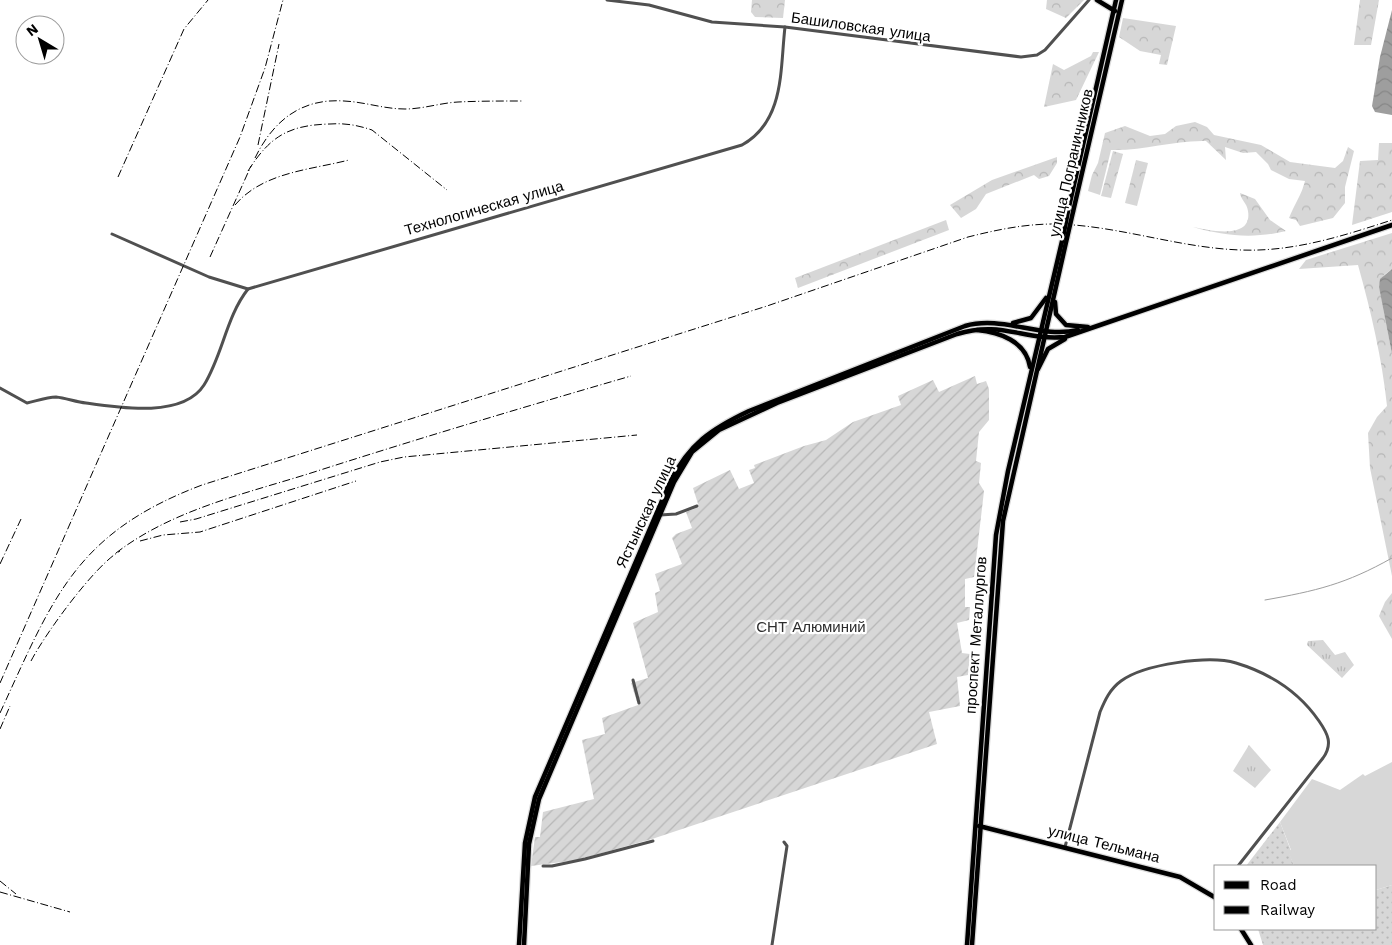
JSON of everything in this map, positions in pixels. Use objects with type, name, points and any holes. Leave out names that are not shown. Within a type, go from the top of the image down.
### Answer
[{"type":"main road","points":[[1097,0],[1116,11]]},
{"type":"main road","points":[[1109,0],[1118,2]]},
{"type":"main road","name":"улица Пограничников","points":[[1043,331],[1054,295],[1070,211],[1118,2]]},
{"type":"main road","points":[[1033,373],[1051,346],[1092,327],[1392,225]]},
{"type":"main road","name":"улица Пограничников","points":[[1043,331],[1050,290],[1065,238]]},
{"type":"main road","points":[[1004,323],[1018,323],[1031,318],[1041,308],[1050,290]]},
{"type":"main road","points":[[1054,295],[1056,314],[1059,320],[1073,327],[1092,327]]},
{"type":"main road","name":"Ястынская улица","points":[[519,945],[525,843],[535,797],[670,482],[688,452],[720,425],[767,404],[965,326],[985,322],[1004,323],[1062,333],[1092,327]]},
{"type":"main road","name":"Ястынская улица","points":[[524,945],[529,844],[535,809],[660,515],[684,463],[695,449],[718,430],[777,403],[968,331],[994,328],[1041,337],[1064,337],[1092,327]]},
{"type":"main road","points":[[968,331],[994,332],[1010,340],[1027,358],[1033,373]]},
{"type":"main road","name":"проспект Металлургов","points":[[967,945],[1003,521],[1043,331]]},
{"type":"main road","name":"проспект Металлургов","points":[[972,945],[978,826]]},
{"type":"main road","name":"улица Тельмана","points":[[978,826],[1180,877],[1214,895]]},
{"type":"main road","points":[[1242,930],[1251,945]]},
{"type":"street","name":"Башиловская улица","points":[[607,0],[649,5],[712,22],[785,28],[927,47],[1032,56],[1045,50],[1089,0]]},
{"type":"street","name":"Технологическая улица","points":[[248,289],[742,145],[750,139],[774,110],[778,98],[785,28]]},
{"type":"street","points":[[0,388],[27,403],[53,397],[128,407],[169,407],[185,402],[203,386],[218,358],[229,322],[248,289],[209,277],[112,234]]},
{"type":"street","points":[[660,515],[676,514],[697,506]]},
{"type":"street","points":[[1066,847],[1106,697],[1122,680],[1138,672],[1176,664],[1218,661],[1253,669],[1292,690],[1325,730],[1329,740],[1328,751],[1239,865]]},
{"type":"street","points":[[633,680],[639,703]]},
{"type":"street","points":[[543,866],[585,859],[652,841]]},
{"type":"street","points":[[772,945],[787,846],[784,842]]},
{"type":"green space","points":[[752,0],[785,0],[783,18],[755,17],[751,12]]},
{"type":"green space","points":[[1047,0],[1084,0],[1066,18],[1046,9]]},
{"type":"green space","points":[[1360,0],[1379,0],[1371,45],[1354,45]]},
{"type":"green space","points":[[1123,18],[1176,26],[1167,65],[1159,64],[1161,55],[1140,51],[1119,37]]},
{"type":"green space","points":[[1093,52],[1099,52],[1076,100],[1044,107],[1053,64],[1064,70],[1091,56]]},
{"type":"green space","points":[[1195,122],[1207,127],[1214,135],[1261,145],[1290,162],[1335,168],[1343,161],[1348,147],[1354,151],[1345,187],[1345,203],[1333,218],[1300,226],[1296,220],[1289,218],[1305,181],[1289,179],[1271,170],[1268,164],[1256,152],[1243,153],[1225,147],[1226,160],[1206,141],[1111,150],[1100,195],[1088,191],[1092,175],[1098,163],[1105,133],[1125,126],[1150,136],[1165,134],[1176,126]]},
{"type":"green space","points":[[1379,143],[1392,143],[1392,212],[1352,225],[1360,161],[1378,160]]},
{"type":"green space","points":[[1113,151],[1123,154],[1111,198],[1101,196]]},
{"type":"green space","points":[[1057,157],[1057,163],[1049,176],[1039,179],[1034,175],[986,194],[976,209],[961,218],[950,205],[992,180]]},
{"type":"green space","points":[[1136,160],[1148,163],[1137,206],[1125,203]]},
{"type":"green space","points":[[1240,193],[1255,199],[1270,220],[1286,231],[1251,236],[1216,233],[1193,227],[1228,231],[1244,227],[1248,220],[1248,211]]},
{"type":"green space","points":[[946,220],[949,230],[798,288],[795,278]]},
{"type":"green space","points":[[1392,233],[1392,269],[1384,275],[1379,286],[1392,354],[1392,576],[1370,468],[1368,433],[1377,417],[1387,406],[1375,335],[1358,265],[1299,269],[1306,260]]},
{"type":"green space","name":"СНТ Алюминий","points":[[975,376],[977,384],[986,381],[989,389],[989,420],[979,432],[976,461],[981,463],[979,483],[984,491],[974,577],[965,579],[965,607],[970,607],[969,620],[957,623],[962,653],[970,654],[968,675],[957,677],[960,706],[929,712],[937,744],[652,839],[577,860],[531,866],[535,837],[540,837],[543,812],[594,799],[582,740],[605,734],[602,718],[638,705],[631,683],[648,678],[633,623],[658,612],[655,593],[660,591],[655,574],[682,564],[672,538],[676,534],[692,528],[686,512],[699,507],[693,488],[730,470],[739,489],[754,483],[749,470],[755,468],[754,465],[804,446],[826,440],[853,422],[901,405],[898,396],[933,380],[939,392]]},
{"type":"green space","points":[[1392,593],[1392,639],[1379,616],[1385,602]]},
{"type":"green space","points":[[1323,640],[1335,655],[1345,652],[1354,665],[1342,678],[1307,645],[1308,641]]},
{"type":"green space","points":[[1249,745],[1271,770],[1255,788],[1233,771]]},
{"type":"green space","points":[[1392,762],[1392,885],[1377,890],[1377,865],[1294,865],[1288,851],[1291,850],[1280,822],[1312,779],[1340,790],[1363,774],[1365,776]]},
{"type":"green space","points":[[1280,822],[1291,851],[1289,852],[1294,865],[1247,865]]},
{"type":"green space","points":[[1392,885],[1392,945],[1263,945],[1258,930],[1377,930],[1377,890]]},
{"type":"water","points":[[1392,10],[1392,115],[1375,112],[1372,106],[1380,57]]},
{"type":"water","points":[[1392,269],[1392,354],[1379,287],[1380,279]]},
{"type":"waterway","points":[[1265,600],[1330,585],[1360,574],[1392,558]]},
{"type":"railway","points":[[118,177],[184,29],[208,0]]},
{"type":"railway","points":[[0,683],[240,137],[265,68],[283,0]]},
{"type":"railway","points":[[258,145],[279,44]]},
{"type":"railway","points":[[255,158],[270,133],[280,123],[290,114],[314,103],[344,101],[405,109],[458,102],[523,101]]},
{"type":"railway","points":[[248,171],[264,149],[273,141],[292,130],[316,125],[346,124],[372,130],[447,190]]},
{"type":"railway","points":[[235,205],[259,185],[273,179],[349,160]]},
{"type":"railway","points":[[210,257],[251,166]]},
{"type":"railway","points":[[0,713],[36,636],[54,603],[73,574],[96,548],[124,525],[159,504],[202,485],[767,306],[968,237],[989,232],[1032,225],[1078,225],[1194,245],[1260,250],[1318,242],[1392,220]]},
{"type":"railway","points":[[116,553],[161,525],[235,496],[631,376]]},
{"type":"railway","points":[[180,522],[196,519],[380,462],[404,457],[637,435]]},
{"type":"railway","points":[[140,541],[163,535],[200,532],[356,481]]},
{"type":"railway","points":[[0,564],[21,519]]},
{"type":"railway","points":[[31,661],[47,634],[71,601],[98,570],[120,551]]},
{"type":"railway","points":[[0,729],[10,706]]},
{"type":"railway","points":[[0,881],[16,894]]},
{"type":"railway","points":[[0,892],[70,912]]}]
